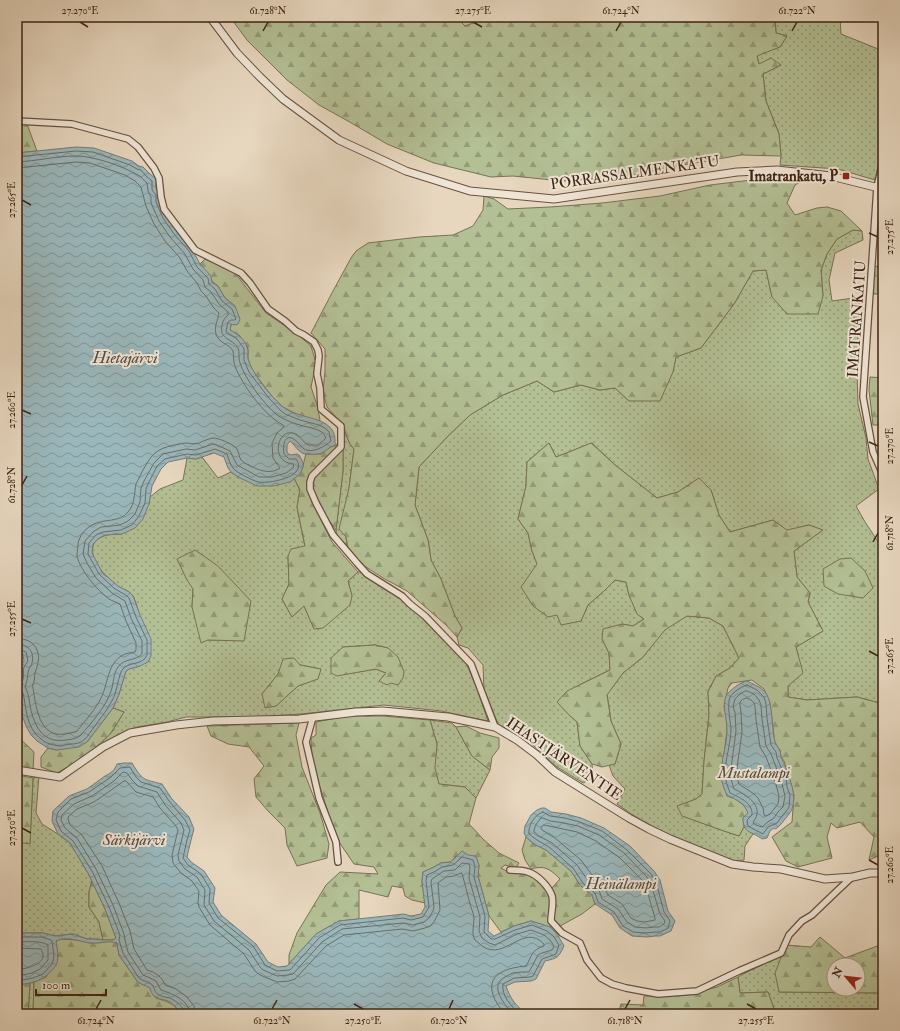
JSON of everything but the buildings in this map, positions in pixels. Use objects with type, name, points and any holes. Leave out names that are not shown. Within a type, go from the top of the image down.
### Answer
[{"type":"street","name":"PORRASSALMENKATU","points":[[210,17],[237,52],[264,82],[283,99],[339,140],[406,171],[470,191],[554,199],[737,172],[777,170],[831,176],[880,188]]},
{"type":"street","points":[[17,121],[72,124],[128,139],[138,147],[154,168],[159,178],[164,210],[194,250],[241,273],[250,283],[268,309],[296,331],[314,342],[319,356],[317,374],[320,388],[321,409],[341,426],[341,447],[312,476],[310,489],[312,496],[333,535],[367,574],[402,596],[434,624],[472,664],[495,727]]},
{"type":"street","name":"IMATRANKATU","points":[[883,162],[864,397],[873,452],[883,475]]},
{"type":"street","name":"IHASTJÄRVENTIE","points":[[17,770],[60,777],[103,747],[130,734],[176,725],[213,721],[299,719],[356,712],[383,711],[448,717],[495,727],[517,740],[537,755],[555,772],[629,818],[670,839],[732,864],[781,869],[825,879],[853,877],[870,873],[883,873]]},
{"type":"street","points":[[313,717],[306,742],[319,798],[336,842],[338,862]]},
{"type":"street","points":[[510,870],[527,871],[537,876],[546,885],[552,896],[551,921],[562,933],[580,943],[587,960],[601,978],[612,984],[626,988],[658,994],[697,991],[781,953],[789,935],[802,921],[812,915],[837,890],[853,877]]},
{"type":"green space","points":[[230,17],[456,17],[465,26],[482,20],[483,17],[775,17],[776,33],[787,36],[780,47],[757,56],[759,64],[771,58],[781,65],[763,74],[766,101],[779,134],[781,156],[741,155],[629,176],[562,181],[513,176],[491,177],[434,163],[387,144],[319,105],[287,80],[247,40]]},
{"type":"green space","points":[[456,17],[483,17],[482,20],[465,26]]},
{"type":"green space","points":[[775,17],[840,17],[841,34],[883,51],[883,145],[875,180],[838,169],[780,165],[781,156],[779,134],[766,101],[763,74],[781,65],[759,64],[757,55],[780,47],[787,36],[776,33]]},
{"type":"green space","points":[[17,123],[27,124],[37,151],[17,153]]},
{"type":"green space","points":[[776,177],[804,180],[795,185],[787,203],[795,215],[817,208],[827,207],[841,211],[862,231],[853,230],[837,239],[827,254],[821,270],[823,296],[818,314],[787,314],[772,297],[766,270],[753,271],[734,304],[701,348],[676,357],[673,372],[660,401],[629,401],[615,388],[600,390],[581,385],[554,392],[537,381],[503,395],[470,415],[419,467],[415,505],[428,540],[431,560],[441,579],[455,616],[462,628],[457,637],[446,625],[407,591],[363,565],[348,547],[346,537],[339,529],[349,488],[354,449],[346,435],[344,426],[327,407],[323,391],[325,349],[311,333],[356,251],[368,243],[453,235],[473,226],[483,210],[484,196],[494,199],[508,209],[550,207],[660,196],[710,185]]},
{"type":"green space","points":[[877,199],[883,201],[883,239],[874,238]]},
{"type":"green space","points":[[853,230],[862,231],[863,240],[835,253],[829,280],[832,301],[861,297],[857,373],[858,404],[866,438],[868,459],[879,489],[856,506],[883,549],[883,704],[857,697],[807,700],[788,697],[788,686],[798,655],[796,647],[823,631],[808,602],[810,593],[797,577],[794,551],[823,530],[808,525],[787,531],[773,520],[730,532],[719,515],[711,490],[699,478],[678,492],[657,498],[615,465],[592,443],[556,457],[549,443],[527,462],[526,486],[518,519],[528,533],[532,551],[561,624],[581,621],[588,605],[615,580],[626,582],[629,595],[644,619],[633,626],[622,624],[602,639],[609,653],[610,670],[579,685],[568,714],[577,722],[580,746],[592,764],[593,778],[583,783],[557,767],[526,739],[498,724],[484,689],[483,665],[468,648],[459,645],[457,637],[462,628],[455,616],[441,579],[431,560],[428,540],[415,505],[419,467],[470,415],[503,395],[537,381],[554,392],[581,385],[600,390],[615,388],[629,401],[673,372],[676,357],[701,348],[734,304],[753,271],[766,270],[772,297],[823,296],[821,270],[827,254],[837,239]]},
{"type":"green space","points":[[205,259],[235,273],[266,313],[311,346],[316,363],[311,387],[318,408],[320,421],[302,417],[283,407],[271,395],[252,370],[248,359],[248,348],[239,335],[230,330],[235,306],[225,298],[218,286],[212,281],[200,264]]},
{"type":"green space","points":[[872,266],[883,267],[883,294],[870,294]]},
{"type":"green space","points":[[870,377],[883,378],[883,425],[873,425],[869,390]]},
{"type":"green space","points":[[346,435],[354,449],[349,488],[346,537],[347,545],[337,536],[336,530],[343,471],[343,436]]},
{"type":"green space","points":[[549,443],[556,457],[591,443],[615,465],[657,498],[678,492],[699,478],[711,490],[719,515],[730,532],[773,520],[787,530],[809,525],[823,530],[794,551],[797,577],[810,593],[808,602],[823,631],[796,647],[803,673],[788,686],[788,697],[807,700],[857,697],[883,704],[883,854],[869,860],[874,837],[860,822],[837,828],[831,823],[827,837],[832,858],[798,867],[786,861],[772,837],[792,822],[794,795],[780,750],[775,744],[770,703],[764,689],[752,680],[732,683],[728,688],[724,707],[726,713],[727,730],[721,777],[727,796],[734,798],[745,806],[749,813],[743,818],[744,827],[739,836],[682,816],[677,806],[696,799],[702,794],[709,715],[708,692],[716,676],[730,668],[739,658],[723,626],[709,618],[687,616],[665,630],[643,657],[623,673],[607,695],[611,721],[621,744],[615,764],[602,767],[592,764],[580,746],[577,722],[557,702],[567,691],[610,670],[609,653],[602,639],[603,629],[622,624],[633,626],[644,619],[637,614],[629,595],[626,582],[615,580],[588,605],[581,621],[561,625],[557,615],[548,617],[533,606],[521,587],[537,564],[528,533],[518,519],[526,486],[527,462]]},
{"type":"green space","points":[[335,445],[337,446],[336,449],[308,483],[312,502],[332,542],[358,572],[348,581],[352,596],[350,605],[323,628],[314,629],[304,606],[292,617],[282,599],[289,584],[288,556],[291,549],[305,546],[297,507],[300,490],[294,478],[303,468],[306,454],[321,454],[327,448]]},
{"type":"green space","points":[[343,449],[343,471],[336,530],[319,505],[315,497],[312,483],[316,474],[331,458]]},
{"type":"green space","points":[[202,457],[218,478],[231,472],[238,477],[290,482],[294,478],[300,490],[297,507],[305,547],[288,556],[289,584],[282,599],[292,617],[304,606],[314,628],[352,596],[348,581],[358,572],[362,572],[407,603],[466,663],[488,721],[441,711],[384,705],[301,714],[256,717],[186,717],[137,727],[128,730],[107,743],[102,742],[111,733],[124,712],[113,708],[126,671],[140,666],[140,621],[133,596],[130,592],[112,582],[100,569],[93,554],[93,547],[96,541],[104,536],[110,534],[122,534],[149,504],[150,497],[160,489],[183,480],[187,458],[196,459]],"holes":[[[193,589],[243,640],[208,640],[192,607]],[[375,645],[388,648],[387,685],[382,677],[386,673],[376,669],[358,672],[343,647]],[[300,665],[321,669],[317,679],[298,686],[276,706],[262,694],[278,674]]]},
{"type":"green space","points":[[195,550],[218,566],[251,601],[244,641],[208,640],[201,643],[192,607],[193,589],[177,559]]},
{"type":"green space","points":[[851,558],[865,571],[873,588],[863,598],[838,594],[824,586],[823,569],[840,559]]},
{"type":"green space","points":[[687,616],[709,618],[723,626],[739,658],[730,668],[716,676],[708,691],[709,715],[702,794],[696,799],[678,806],[683,816],[739,836],[744,827],[753,834],[745,846],[744,860],[732,861],[673,836],[630,813],[617,804],[625,789],[613,776],[609,765],[615,764],[621,744],[611,721],[607,694],[623,673],[643,657],[664,630]]},
{"type":"green space","points":[[375,645],[388,648],[398,657],[404,672],[403,678],[398,685],[391,683],[387,685],[379,681],[386,673],[376,669],[337,676],[331,673],[331,658],[343,647]]},
{"type":"green space","points":[[294,658],[300,665],[321,669],[318,679],[298,686],[276,706],[265,708],[262,694],[278,674],[283,659]]},
{"type":"green space","points":[[113,708],[124,712],[111,733],[88,755],[57,773],[41,767],[41,757],[48,748],[57,750],[87,742]]},
{"type":"green space","points":[[348,716],[383,716],[430,720],[437,744],[435,768],[439,784],[465,787],[476,798],[469,824],[499,853],[519,863],[516,868],[505,865],[501,868],[510,873],[528,873],[537,880],[545,890],[552,888],[560,879],[547,869],[540,867],[531,869],[525,860],[522,850],[526,837],[534,844],[546,850],[571,871],[580,885],[592,895],[595,904],[582,914],[560,926],[550,927],[531,921],[501,932],[489,916],[478,876],[479,865],[456,856],[451,862],[441,863],[423,872],[422,881],[425,903],[412,900],[405,896],[403,888],[392,886],[388,897],[359,890],[359,919],[339,921],[316,934],[289,964],[289,955],[297,933],[326,885],[340,872],[378,874],[374,867],[354,864],[339,842],[319,784],[312,756],[311,738],[316,735],[316,722]]},
{"type":"green space","points":[[430,720],[452,723],[456,727],[472,756],[490,770],[476,798],[465,787],[439,784],[434,768],[437,744]]},
{"type":"green space","points":[[299,723],[296,735],[302,767],[320,813],[329,844],[327,858],[297,866],[287,845],[285,828],[256,797],[254,779],[264,766],[249,747],[228,744],[211,736],[207,726]]},
{"type":"green space","points":[[466,726],[480,733],[499,738],[499,748],[492,757],[490,770],[472,756],[456,727]]},
{"type":"green space","points":[[17,736],[34,752],[33,770],[17,766]]},
{"type":"green space","points":[[17,775],[33,778],[30,844],[17,842]]},
{"type":"green space","points":[[39,776],[36,813],[42,824],[70,843],[88,873],[92,881],[89,892],[89,907],[99,922],[103,940],[87,939],[73,934],[55,936],[43,933],[17,933],[17,842],[30,843],[33,778]]},
{"type":"green space","points":[[92,881],[116,938],[113,940],[103,940],[99,922],[89,907],[89,892]]},
{"type":"green space","points":[[883,926],[883,993],[866,993],[866,957],[848,957],[880,945]]},
{"type":"green space","points":[[820,937],[844,957],[826,957],[826,992],[779,992],[775,973],[786,945],[811,947]]},
{"type":"green space","points":[[60,939],[78,940],[90,943],[113,941],[117,943],[119,955],[137,981],[149,987],[156,998],[170,1003],[182,1014],[33,1014],[34,982],[46,977],[58,956],[56,941]]},
{"type":"green space","points":[[783,954],[779,992],[826,992],[826,997],[866,997],[866,993],[883,993],[883,1014],[776,1014],[768,992],[740,993],[738,977]]},
{"type":"green space","points":[[738,977],[740,993],[768,992],[776,1014],[618,1014],[621,1004],[643,1005],[644,996],[687,995],[717,987]]},
{"type":"green space","points":[[34,982],[33,1014],[28,1014],[30,983]]},
{"type":"green space","points":[[30,983],[28,1014],[17,1014],[17,985]]},
{"type":"water","name":"Hietajärvi","points":[[76,147],[94,148],[132,161],[143,167],[156,179],[156,189],[160,193],[167,216],[177,232],[192,249],[200,264],[211,276],[212,282],[218,286],[225,298],[235,306],[240,319],[238,324],[231,324],[230,330],[243,339],[246,344],[248,348],[249,362],[259,380],[274,398],[289,411],[315,419],[330,427],[334,434],[335,443],[339,446],[336,449],[337,446],[335,445],[330,447],[319,454],[307,454],[300,452],[290,441],[287,445],[287,453],[291,455],[299,455],[303,462],[303,467],[300,474],[290,482],[273,486],[257,486],[238,477],[228,468],[224,457],[214,453],[196,459],[187,458],[168,462],[161,469],[152,486],[149,504],[143,519],[135,528],[122,534],[105,535],[99,538],[93,544],[92,553],[102,572],[118,586],[133,596],[151,639],[151,656],[148,662],[126,671],[113,708],[87,742],[79,747],[57,750],[48,748],[31,735],[22,715],[19,694],[20,666],[24,661],[23,655],[20,653],[17,654],[17,153]]},
{"type":"water","name":"Mustalampi","points":[[747,681],[761,688],[769,699],[775,742],[789,776],[794,797],[792,809],[788,816],[776,829],[771,830],[767,838],[762,839],[746,830],[743,823],[743,818],[748,813],[740,802],[727,796],[721,778],[721,769],[727,736],[725,708],[726,696],[732,689]]},
{"type":"water","name":"Särkijärvi","points":[[132,763],[141,776],[162,784],[172,799],[189,817],[194,829],[187,857],[191,862],[204,871],[215,888],[213,902],[221,915],[256,944],[268,962],[278,967],[287,966],[316,934],[339,921],[404,914],[411,916],[421,914],[425,907],[422,881],[423,872],[441,863],[451,862],[462,851],[468,855],[476,856],[479,865],[478,876],[489,916],[488,931],[494,936],[514,926],[531,921],[550,927],[557,934],[564,946],[557,957],[545,961],[536,979],[531,981],[515,982],[506,986],[514,1003],[529,1014],[182,1014],[172,1003],[155,997],[150,988],[137,981],[119,955],[117,943],[91,943],[69,939],[60,939],[56,941],[58,961],[48,975],[27,984],[17,985],[17,933],[43,933],[55,936],[73,934],[87,939],[103,940],[113,940],[116,938],[105,909],[88,873],[70,843],[58,834],[52,821],[53,811],[69,796],[87,789],[114,770],[117,764]]},
{"type":"water","name":"Heinälampi","points":[[542,808],[545,808],[551,812],[581,818],[604,828],[630,846],[654,871],[660,880],[668,911],[675,921],[671,931],[660,936],[647,937],[632,936],[620,928],[612,915],[595,904],[592,895],[580,885],[571,871],[546,850],[534,844],[526,837],[524,833],[525,826],[531,815]]},
{"type":"place","name":"Imatrankatu, P","points":[[846,176]]}]
